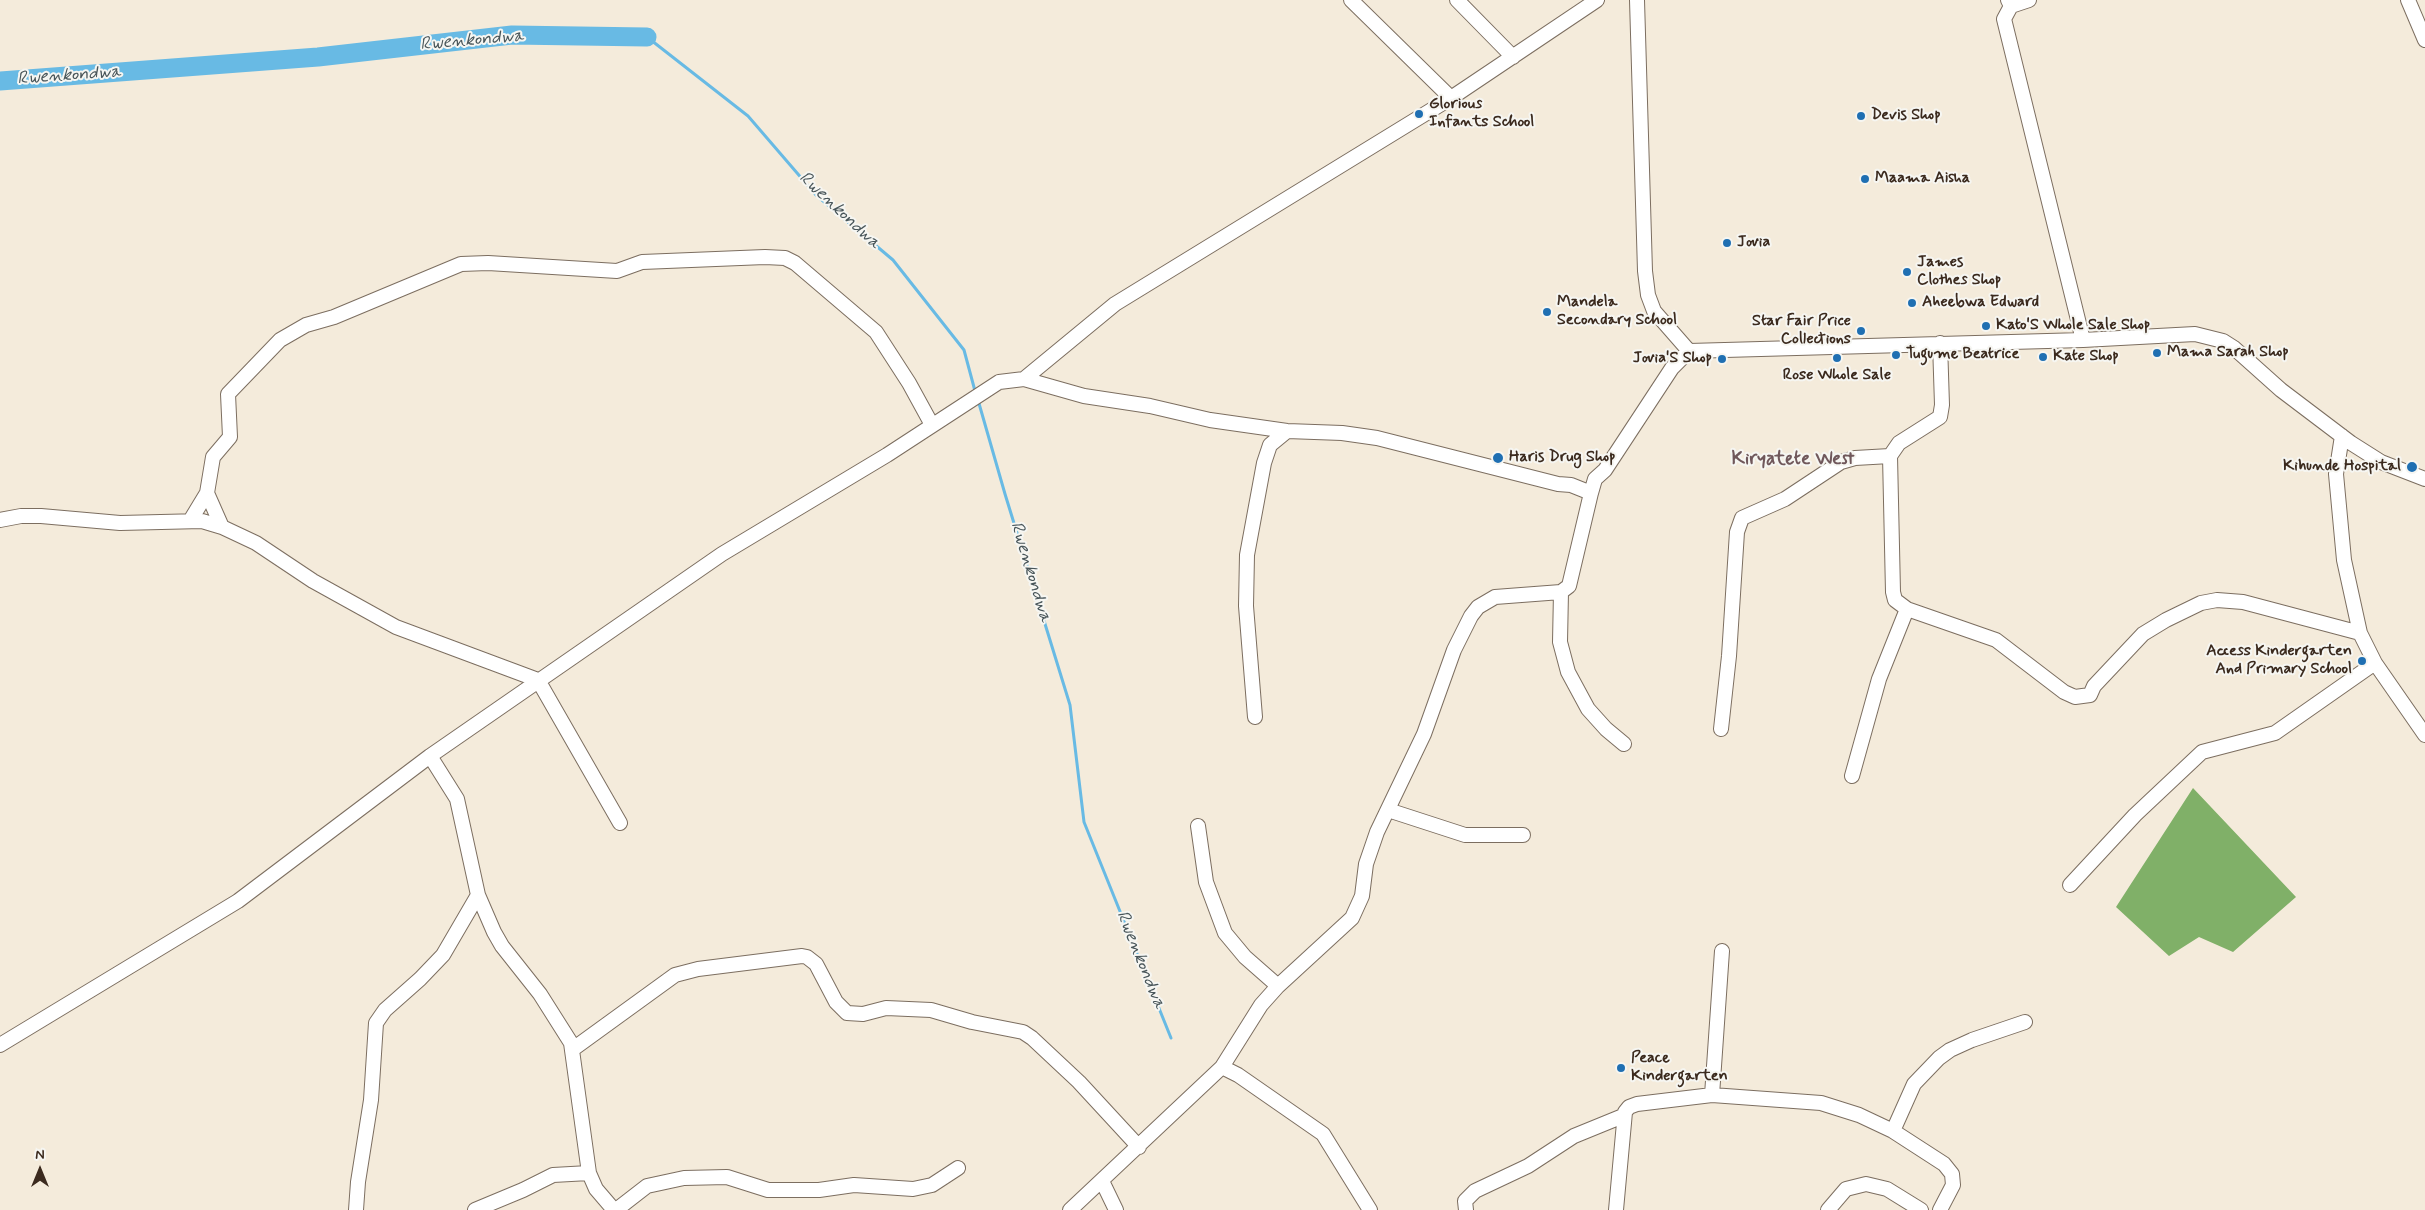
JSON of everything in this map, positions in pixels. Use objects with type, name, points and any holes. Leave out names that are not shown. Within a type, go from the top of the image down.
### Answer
[{"type":"street","points":[[1351,0],[1451,98]]},
{"type":"street","points":[[1457,0],[1512,57]]},
{"type":"street","points":[[1024,379],[1115,304],[1451,98],[1598,0]]},
{"type":"street","points":[[1637,0],[1645,271],[1648,295],[1659,318],[1689,351]]},
{"type":"street","points":[[2028,0],[2010,3],[2004,20],[2082,340]]},
{"type":"street","points":[[2408,0],[2425,40]]},
{"type":"street","points":[[190,521],[207,494],[213,456],[230,437],[228,394],[280,340],[306,325],[334,317],[461,264],[488,263],[617,271],[642,262],[764,257],[785,258],[795,263],[876,332],[932,425]]},
{"type":"street","points":[[1070,1210],[1140,1147],[1222,1067],[1258,1010],[1278,986],[1342,928],[1358,908],[1370,849],[1424,734],[1454,650],[1471,616],[1478,607],[1495,597],[1561,592],[1570,586],[1595,479],[1605,470],[1672,368],[1689,351],[2082,340],[2195,334],[2223,341],[2234,348],[2281,390],[2342,436],[2381,462],[2425,479]]},
{"type":"street","points":[[1940,343],[1942,405],[1940,417],[1928,427],[1899,443],[1890,456],[1893,592],[1895,600],[1907,609],[1996,640],[2064,692],[2082,698],[2090,695],[2094,686],[2143,634],[2172,616],[2200,603],[2217,600],[2243,602],[2360,633]]},
{"type":"street","points":[[0,1045],[238,901],[430,756],[722,554],[887,455],[999,382],[1024,379],[1084,396],[1150,406],[1210,420],[1287,431],[1342,433],[1377,438],[1558,484],[1571,485],[1592,493]]},
{"type":"street","points":[[1255,717],[1246,606],[1246,555],[1264,463],[1270,444],[1287,431]]},
{"type":"street","points":[[2342,436],[2336,474],[2344,560],[2360,633],[2375,663],[2425,735]]},
{"type":"street","points":[[1721,729],[1729,656],[1737,532],[1742,518],[1785,499],[1841,462],[1855,458],[1890,456]]},
{"type":"street","points":[[207,494],[222,526]]},
{"type":"street","points":[[0,520],[21,516],[41,516],[120,523],[202,521],[222,526],[256,543],[313,581],[396,627],[538,680],[620,823]]},
{"type":"street","points":[[1561,592],[1560,642],[1568,672],[1588,709],[1606,730],[1624,744]]},
{"type":"street","points":[[1852,776],[1879,680],[1907,609]]},
{"type":"street","points":[[2070,885],[2135,815],[2202,752],[2275,733],[2375,663]]},
{"type":"street","points":[[430,756],[458,800],[478,895],[502,946],[540,994],[567,1034],[573,1049],[589,1173],[596,1189],[615,1210],[646,1186],[684,1178],[726,1176],[768,1190],[819,1190],[854,1185],[913,1189],[932,1184],[958,1168]]},
{"type":"street","points":[[1388,810],[1474,837],[1524,834]]},
{"type":"street","points":[[1198,826],[1206,882],[1225,933],[1245,957],[1278,986]]},
{"type":"street","points":[[356,1210],[358,1182],[371,1100],[376,1023],[385,1010],[420,979],[443,955],[478,895]]},
{"type":"street","points":[[1712,1095],[1722,950]]},
{"type":"street","points":[[573,1049],[674,975],[698,969],[802,956],[807,957],[816,964],[836,1002],[847,1013],[863,1014],[886,1008],[932,1010],[972,1022],[1023,1032],[1032,1038],[1084,1087],[1140,1147]]},
{"type":"street","points":[[1893,1131],[1914,1084],[1939,1058],[1950,1050],[1972,1040],[2025,1022]]},
{"type":"street","points":[[1222,1067],[1238,1075],[1324,1134],[1370,1210]]},
{"type":"street","points":[[1616,1210],[1623,1116],[1629,1107],[1637,1104],[1712,1095],[1821,1103],[1859,1115],[1893,1131],[1950,1170],[1954,1179],[1953,1185],[1940,1210]]},
{"type":"street","points":[[1466,1210],[1465,1201],[1475,1192],[1528,1166],[1574,1136],[1623,1116]]},
{"type":"street","points":[[475,1210],[553,1175],[589,1173]]},
{"type":"street","points":[[1102,1181],[1116,1210]]},
{"type":"street","points":[[1828,1210],[1846,1189],[1866,1184],[1887,1189],[1921,1210]]},
{"type":"green space","points":[[2193,788],[2296,897],[2233,952],[2199,937],[2169,956],[2116,907]]},
{"type":"waterway","name":"Rwenkondwa","points":[[0,81],[318,57],[512,35],[647,37]]},
{"type":"waterway","name":"Rwenkondwa","points":[[647,37],[748,116],[816,195],[893,260],[964,350],[975,391]]},
{"type":"waterway","name":"Rwenkondwa","points":[[978,400],[1070,705],[1084,822],[1171,1038]]},
{"type":"place","name":"Glorious Infants School","points":[[1419,114]]},
{"type":"place","name":"Devis Shop","points":[[1861,116]]},
{"type":"place","name":"Maama Aisha","points":[[1865,179]]},
{"type":"place","name":"Jovia","points":[[1727,243]]},
{"type":"place","name":"James Clothes Shop","points":[[1907,272]]},
{"type":"place","name":"Aheebwa Edward","points":[[1912,303]]},
{"type":"place","name":"Mandela Secondary School","points":[[1547,312]]},
{"type":"place","name":"Kato'S Whole Sale Shop","points":[[1986,326]]},
{"type":"place","name":"Star Fair Price Collections","points":[[1861,331]]},
{"type":"place","name":"Mama Sarah Shop","points":[[2157,353]]},
{"type":"place","name":"Tugume Beatrice","points":[[1896,355]]},
{"type":"place","name":"Kate Shop","points":[[2043,357]]},
{"type":"place","name":"Rose Whole Sale","points":[[1837,358]]},
{"type":"place","name":"Jovia'S Shop","points":[[1722,359]]},
{"type":"place","name":"Haris Drug Shop","points":[[1498,458]]},
{"type":"place","name":"Kihunde Hospital","points":[[2412,467]]},
{"type":"place","name":"Access Kindergarten And Primary School","points":[[2362,661]]},
{"type":"place","name":"Peace Kindergarten","points":[[1621,1068]]},
{"type":"district","name":"Kiryatete West","points":[[1793,460]]}]
